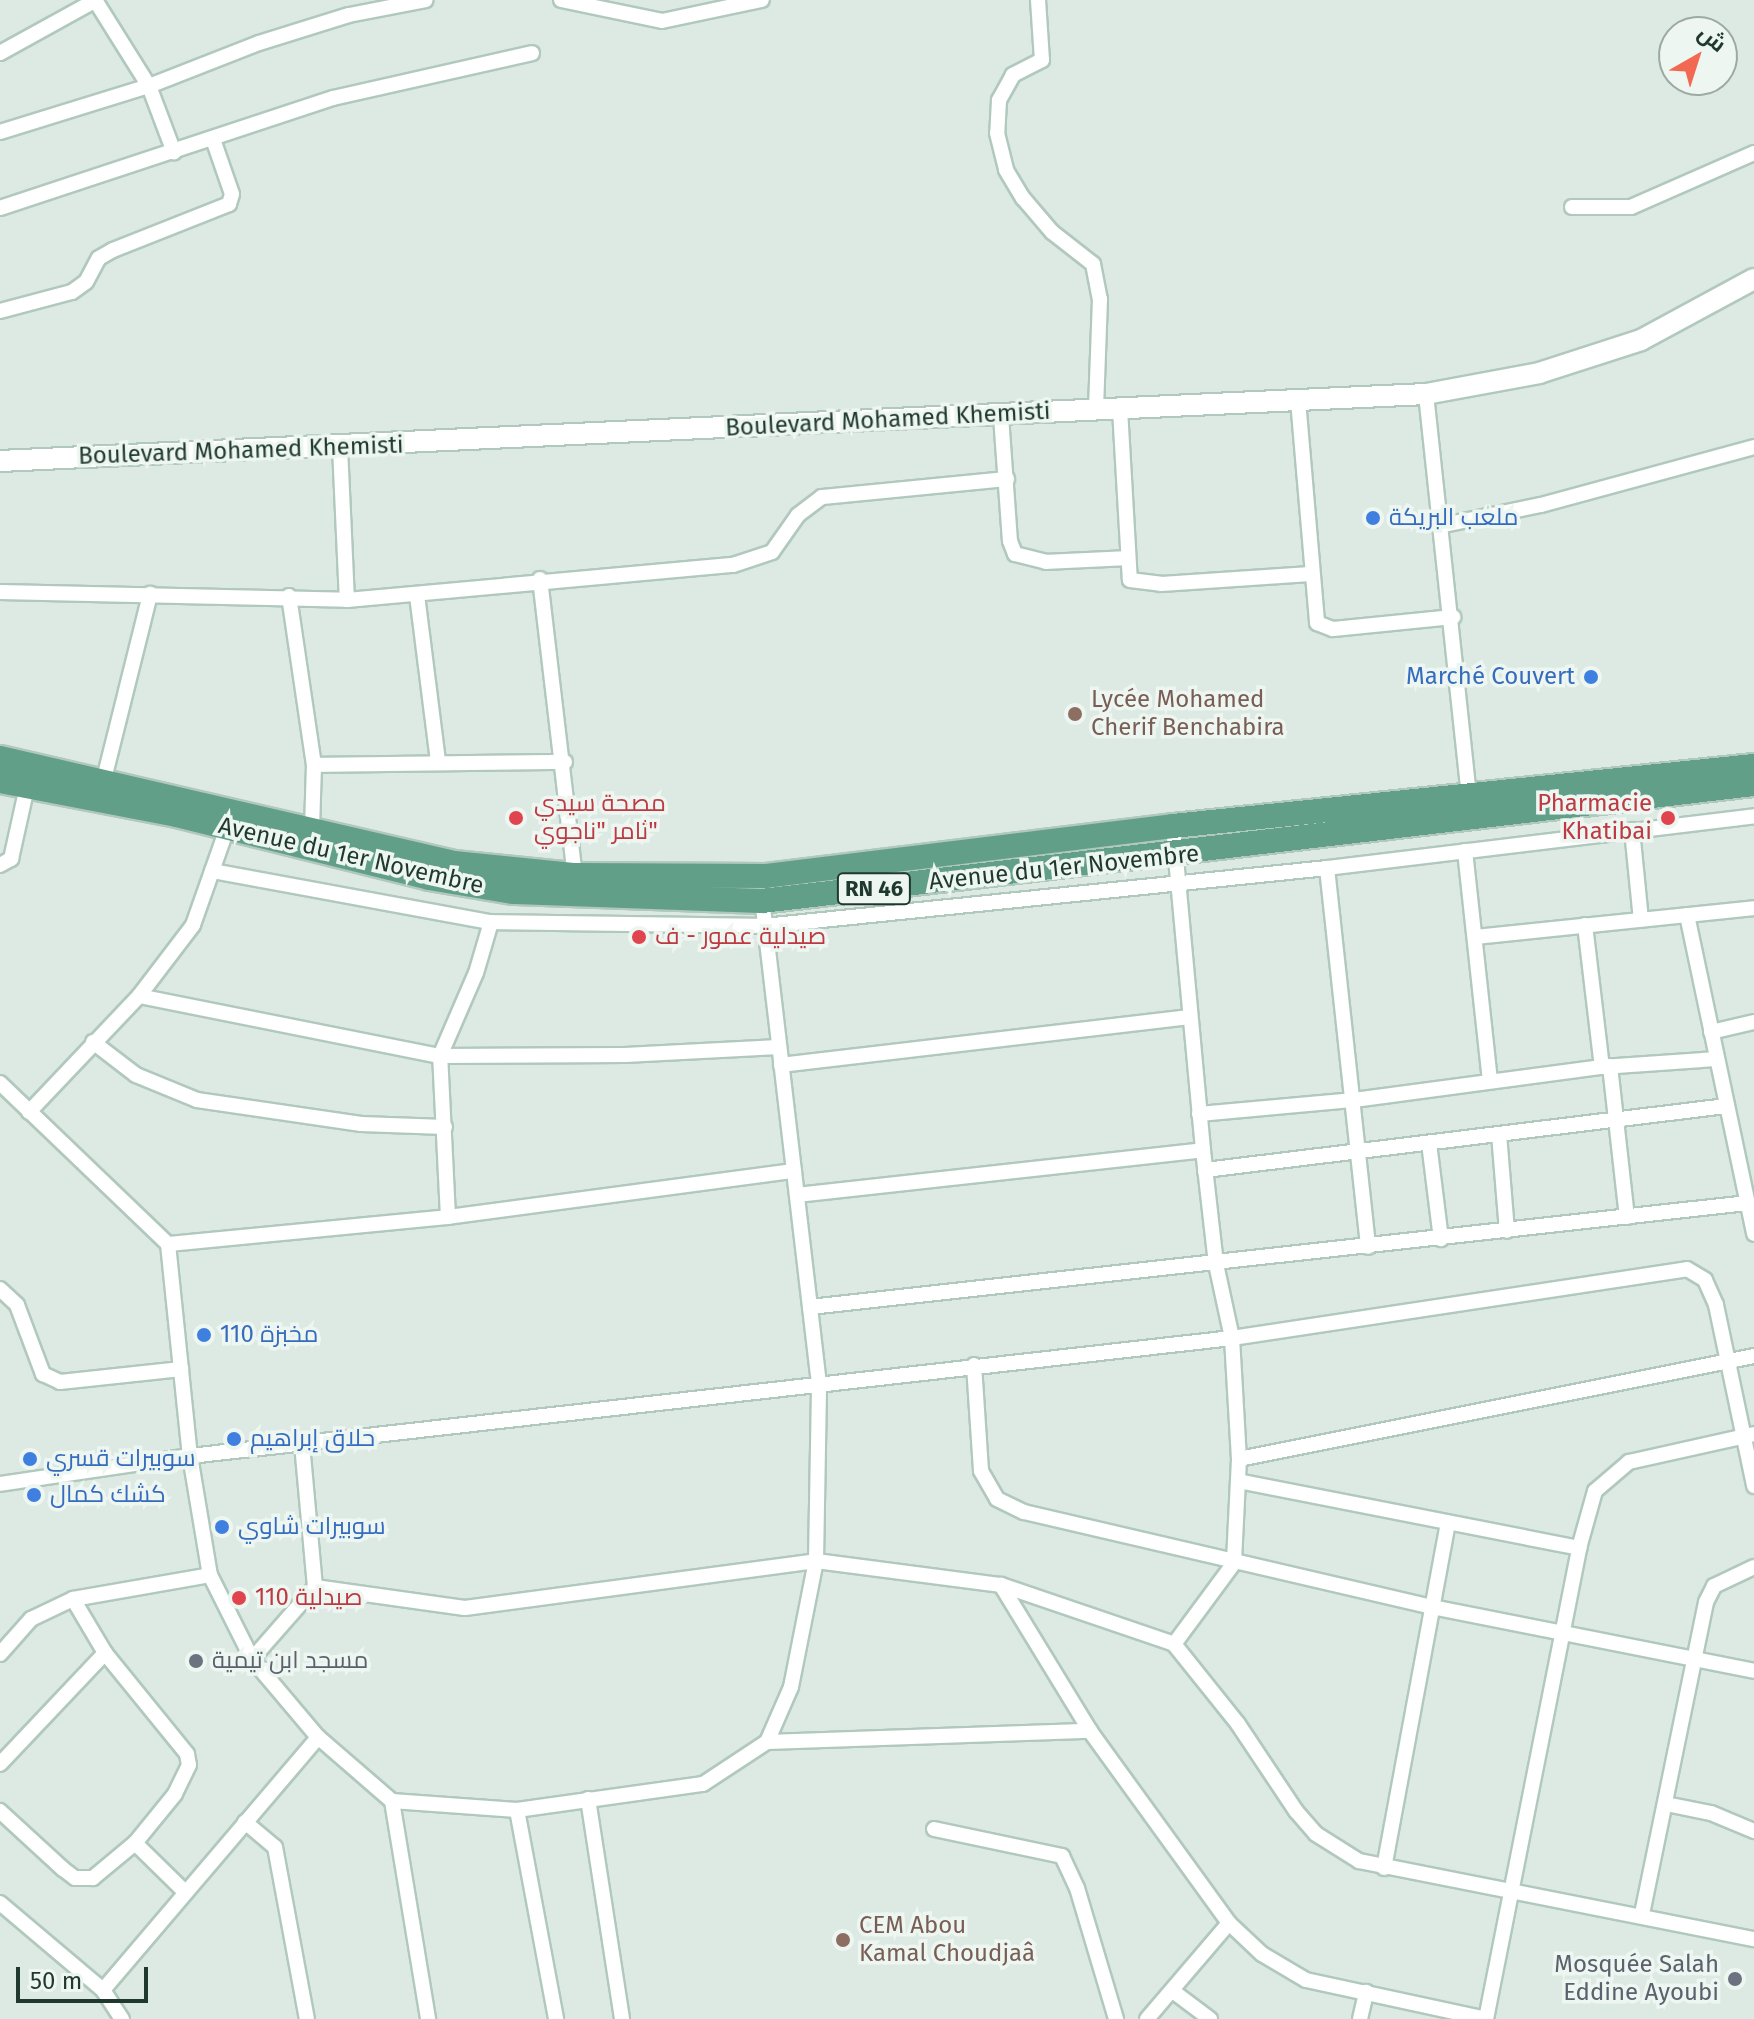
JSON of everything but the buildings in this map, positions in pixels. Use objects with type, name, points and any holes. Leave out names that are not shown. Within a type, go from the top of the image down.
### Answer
[{"type":"main road","name":"Boulevard Mohamed Khemisti","points":[[0,463],[1426,394],[1539,373],[1641,340],[1754,279]]},
{"type":"main road","name":"Avenue du 1er Novembre","points":[[0,758],[104,779],[429,878],[514,892],[762,901],[1175,856],[1754,784]]},
{"type":"main road","name":"Avenue du 1er Novembre","points":[[0,781],[312,830],[454,863],[575,875],[766,876],[1173,826],[1754,766]]},
{"type":"street","points":[[0,53],[96,0],[149,86],[174,152]]},
{"type":"street","points":[[0,132],[149,86],[259,43],[349,15],[426,0]]},
{"type":"street","points":[[561,0],[616,6],[662,21],[716,5],[762,0]]},
{"type":"street","points":[[1038,0],[1042,60],[1013,75],[999,100],[997,133],[1006,170],[1023,198],[1052,232],[1093,264],[1100,299],[1096,410]]},
{"type":"street","points":[[0,208],[333,98],[532,53]]},
{"type":"street","points":[[0,311],[72,292],[86,282],[99,258],[113,250],[229,204],[232,194],[213,139]]},
{"type":"street","points":[[1572,207],[1631,207],[1754,153]]},
{"type":"street","points":[[1426,394],[1444,525],[1469,794]]},
{"type":"street","points":[[1298,400],[1313,618],[1322,627],[1453,617]]},
{"type":"street","points":[[1120,409],[1130,580],[1142,584],[1311,574]]},
{"type":"street","points":[[1001,416],[1015,554],[1046,562],[1128,558]]},
{"type":"street","points":[[340,447],[347,600]]},
{"type":"street","points":[[1444,525],[1541,505],[1754,447]]},
{"type":"street","points":[[0,592],[289,596],[347,600],[417,595],[540,579],[733,565],[772,552],[798,515],[822,497],[1007,479]]},
{"type":"street","points":[[540,579],[565,762],[575,875]]},
{"type":"street","points":[[104,779],[150,594]]},
{"type":"street","points":[[417,595],[438,761]]},
{"type":"street","points":[[289,596],[314,765],[312,830]]},
{"type":"street","points":[[314,765],[438,761],[565,762]]},
{"type":"street","points":[[0,865],[11,859],[27,787]]},
{"type":"street","points":[[212,871],[491,922],[764,926],[1327,868],[1754,816]]},
{"type":"street","points":[[29,1112],[139,996],[193,925],[230,819]]},
{"type":"street","points":[[1173,826],[1205,1170],[1216,1264],[1232,1338],[1239,1459],[1234,1563],[1174,1644]]},
{"type":"street","points":[[1632,830],[1641,920]]},
{"type":"street","points":[[1465,851],[1490,1081]]},
{"type":"street","points":[[1327,868],[1368,1247]]},
{"type":"street","points":[[762,901],[819,1384],[816,1561],[791,1687],[767,1742]]},
{"type":"street","points":[[1475,937],[1754,908]]},
{"type":"street","points":[[1687,915],[1754,1234]]},
{"type":"street","points":[[448,1217],[440,1056],[476,973],[491,922]]},
{"type":"street","points":[[1585,925],[1627,1217]]},
{"type":"street","points":[[139,996],[440,1056],[625,1055],[779,1047]]},
{"type":"street","points":[[781,1065],[1189,1017]]},
{"type":"street","points":[[1711,1032],[1754,1022]]},
{"type":"street","points":[[93,1042],[136,1075],[197,1100],[361,1124],[445,1127]]},
{"type":"street","points":[[1199,1114],[1354,1100],[1606,1067],[1715,1059]]},
{"type":"street","points":[[0,1083],[168,1244],[190,1456],[210,1575],[252,1659],[318,1737],[392,1801],[517,1810],[703,1784],[767,1742],[1090,1731]]},
{"type":"street","points":[[1205,1170],[1726,1106]]},
{"type":"street","points":[[1499,1134],[1507,1231]]},
{"type":"street","points":[[1429,1143],[1441,1239]]},
{"type":"street","points":[[797,1195],[1203,1150]]},
{"type":"street","points":[[168,1244],[448,1217],[794,1171]]},
{"type":"street","points":[[810,1307],[1748,1203]]},
{"type":"street","points":[[0,1484],[190,1456],[1232,1338],[1687,1269],[1705,1280],[1716,1305],[1748,1435],[1754,1486]]},
{"type":"street","points":[[0,1289],[17,1305],[43,1374],[60,1382],[181,1369]]},
{"type":"street","points":[[1239,1459],[1754,1356]]},
{"type":"street","points":[[974,1365],[981,1471],[997,1499],[1024,1512],[1432,1607],[1565,1630],[1754,1671]]},
{"type":"street","points":[[1001,1585],[1090,1731],[1229,1923],[1283,1969],[1306,1980],[1486,2019],[1579,1548],[1595,1491],[1614,1471],[1665,1451],[1748,1435]]},
{"type":"street","points":[[252,1659],[315,1587],[302,1444]]},
{"type":"street","points":[[1238,1481],[1579,1548]]},
{"type":"street","points":[[1384,1868],[1448,1523]]},
{"type":"street","points":[[315,1587],[465,1608],[816,1561],[1001,1585],[1174,1644],[1316,1834],[1359,1861],[1642,1914],[1754,1939]]},
{"type":"street","points":[[1642,1914],[1714,1586],[1754,1567]]},
{"type":"street","points":[[0,1654],[31,1619],[73,1599],[210,1575]]},
{"type":"street","points":[[0,1811],[75,1878],[93,1878],[135,1843],[175,1794],[189,1765],[187,1754],[105,1653],[73,1599]]},
{"type":"street","points":[[0,1764],[105,1653]]},
{"type":"street","points":[[103,1990],[318,1737]]},
{"type":"street","points":[[588,1799],[622,2019]]},
{"type":"street","points":[[392,1801],[428,2019]]},
{"type":"street","points":[[1666,1804],[1711,1813],[1754,1831]]},
{"type":"street","points":[[517,1810],[556,2019]]},
{"type":"street","points":[[245,1822],[275,1847],[307,2019]]},
{"type":"street","points":[[934,1829],[1062,1856],[1077,1888],[1116,2019]]},
{"type":"street","points":[[135,1843],[185,1892]]},
{"type":"street","points":[[0,1903],[103,1990],[122,2019]]},
{"type":"street","points":[[1147,2019],[1174,1992],[1229,1923]]},
{"type":"street","points":[[1174,1992],[1210,2019]]},
{"type":"street","points":[[1360,2019],[1366,1992]]},
{"type":"place","name":"ملعب البريكة","points":[[1373,518]]},
{"type":"place","name":"Marché Couvert","points":[[1591,677]]},
{"type":"place","name":"Lycée Mohamed Cherif Benchabira","points":[[1075,714]]},
{"type":"place","name":"مصحة سيدي ثامر \"ناجوي\"","points":[[516,818]]},
{"type":"place","name":"Pharmacie Khatibai","points":[[1668,818]]},
{"type":"place","name":"صيدلية عمور - ف","points":[[639,937]]},
{"type":"place","name":"مخبزة 110","points":[[204,1335]]},
{"type":"place","name":"حلاق إبراهيم","points":[[234,1439]]},
{"type":"place","name":"سوبيرات قسري","points":[[30,1459]]},
{"type":"place","name":"كشك كمال","points":[[34,1495]]},
{"type":"place","name":"سوبيرات شاوي","points":[[222,1527]]},
{"type":"place","name":"صيدلية 110","points":[[239,1598]]},
{"type":"place","name":"مسجد ابن تيمية","points":[[196,1661]]},
{"type":"place","name":"CEM Abou Kamal Choudjaâ","points":[[843,1940]]},
{"type":"place","name":"Mosquée Salah Eddine Ayoubi","points":[[1735,1979]]}]
